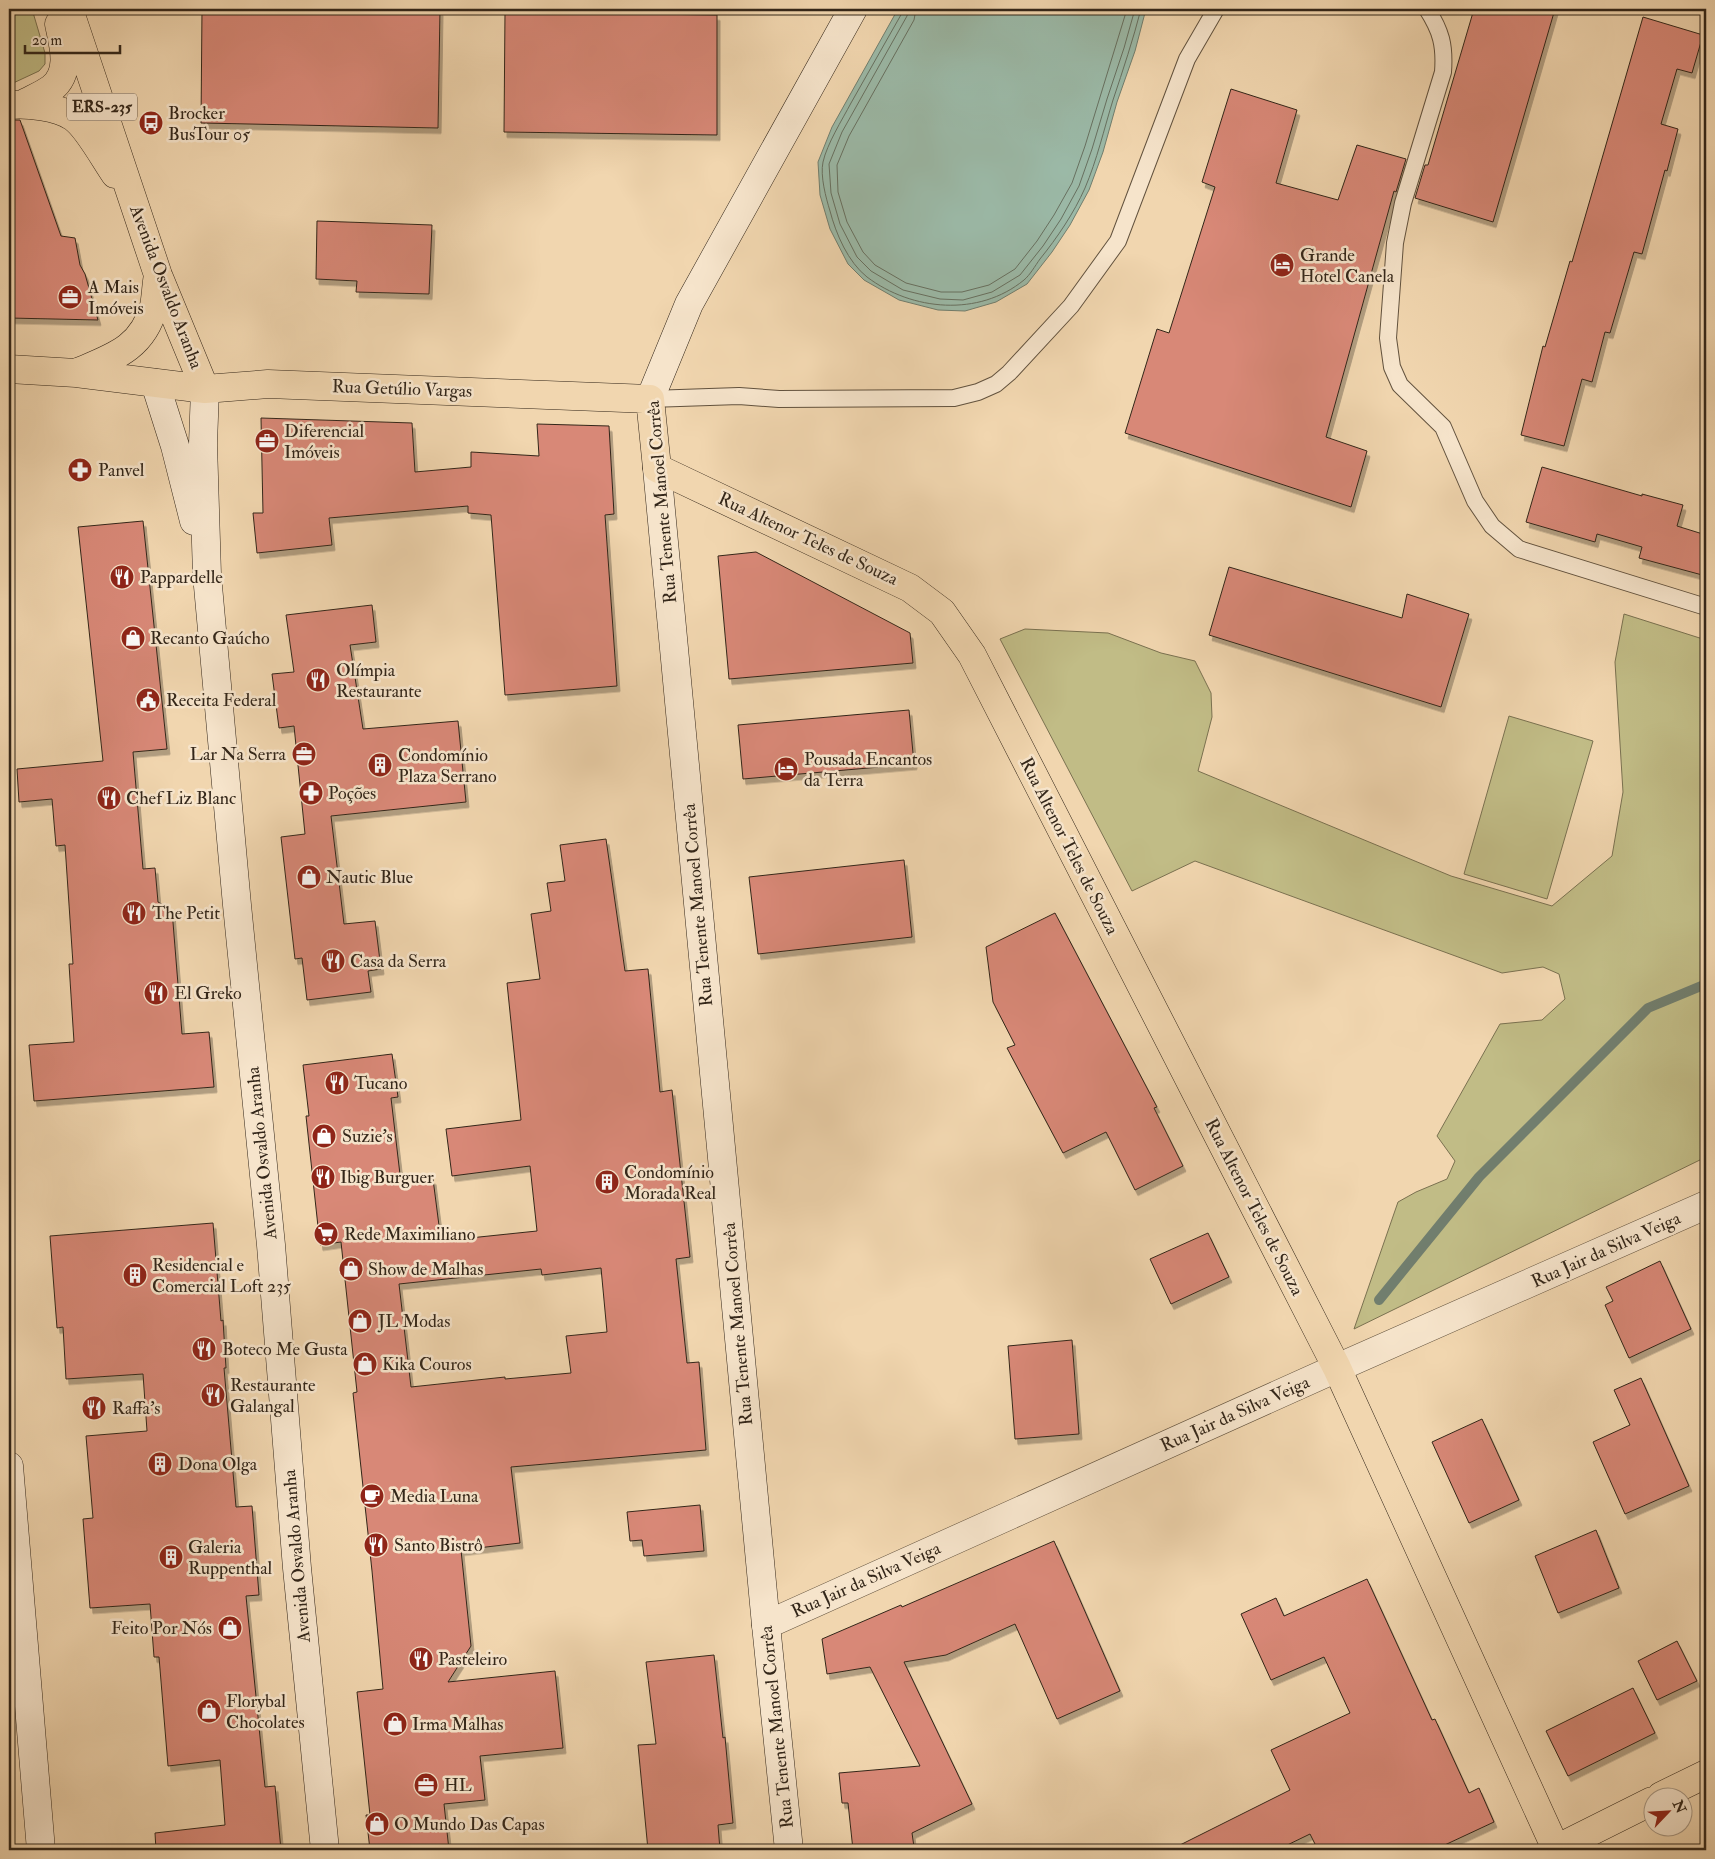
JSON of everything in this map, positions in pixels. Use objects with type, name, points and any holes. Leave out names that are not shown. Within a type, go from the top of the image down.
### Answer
[{"type":"main road","points":[[16,104],[52,88],[59,79],[66,59],[57,9]]},
{"type":"main road","name":"Avenida Osvaldo Aranha","points":[[69,9],[158,275],[205,389]]},
{"type":"main road","points":[[16,104],[61,111],[74,117],[84,128],[135,204]]},
{"type":"main road","points":[[76,373],[111,359],[135,343],[146,326],[154,305],[158,275]]},
{"type":"main road","points":[[9,369],[76,373],[155,383]]},
{"type":"main road","name":"Rua Getúlio Vargas","points":[[155,383],[205,389],[268,384],[650,399]]},
{"type":"main road","name":"Rua Tenente Manoel Corrêa","points":[[650,399],[657,468]]},
{"type":"main road","name":"Rua Altenor Teles de Souza","points":[[657,468],[910,588],[942,612],[972,655],[1337,1368],[1554,1849]]},
{"type":"main road","points":[[1681,1786],[1706,1774]]},
{"type":"main road","points":[[1554,1849],[1642,1806]]},
{"type":"street","name":"Rua Tenente Manoel Corrêa","points":[[650,399],[689,304],[853,9]]},
{"type":"street","name":"Avenida Osvaldo Aranha","points":[[155,383],[176,446],[207,576]]},
{"type":"street","name":"Avenida Osvaldo Aranha","points":[[205,389],[203,444],[207,576],[270,1235],[297,1568],[325,1850]]},
{"type":"street","name":"Rua Tenente Manoel Corrêa","points":[[657,468],[766,1625],[789,1850]]},
{"type":"street","name":"Rua Jair da Silva Veiga","points":[[766,1625],[1337,1368],[1706,1205]]},
{"type":"street","points":[[9,1466],[41,1850]]},
{"type":"lane","points":[[650,399],[739,396],[779,399],[954,398],[978,392],[996,384],[1009,373],[1071,306],[1118,241],[1186,59],[1216,9]]},
{"type":"lane","points":[[1427,9],[1441,35],[1444,52],[1443,72],[1403,203],[1395,243],[1388,338],[1392,367],[1400,386],[1443,427],[1475,501],[1492,526],[1518,549],[1706,606]]},
{"type":"shaded area","points":[[9,9],[32,9],[45,53],[45,64],[39,71],[9,85]]},
{"type":"shaded area","points":[[1624,614],[1706,640],[1706,1157],[1354,1329],[1398,1202],[1447,1179],[1455,1161],[1437,1136],[1500,1024],[1542,1020],[1565,999],[1559,974],[1543,967],[1502,973],[1195,861],[1132,891],[1000,639],[1025,629],[1108,633],[1161,653],[1195,661],[1211,693],[1212,717],[1198,771],[1451,876],[1552,906],[1612,856],[1623,792],[1615,662]]},
{"type":"shaded area","points":[[1509,716],[1593,741],[1547,899],[1464,874]]},
{"type":"water","points":[[898,9],[1146,9],[1135,51],[1117,102],[1103,152],[1089,190],[1070,225],[1027,284],[996,302],[965,311],[938,310],[899,300],[864,280],[848,264],[830,229],[820,195],[818,162],[832,127]]},
{"type":"building","points":[[202,9],[440,10],[438,128],[201,123]]},
{"type":"building","points":[[1474,9],[1555,9],[1493,222],[1415,198],[1425,165],[1428,165]]},
{"type":"building","points":[[505,12],[717,15],[717,135],[504,132]]},
{"type":"building","points":[[1643,17],[1703,35],[1692,73],[1677,69],[1661,124],[1678,129],[1667,171],[1665,170],[1642,254],[1634,252],[1610,333],[1605,332],[1592,382],[1582,379],[1564,446],[1521,435],[1543,346],[1545,347],[1570,261],[1572,262]]},
{"type":"building","name":"Grande Hotel Canela","points":[[1231,89],[1297,110],[1276,183],[1338,200],[1357,145],[1406,159],[1396,192],[1394,191],[1326,437],[1367,451],[1351,507],[1125,433],[1157,329],[1169,333],[1215,187],[1202,182]]},
{"type":"building","points":[[9,120],[20,120],[61,236],[75,238],[80,265],[85,274],[98,320],[9,318]]},
{"type":"building","points":[[317,221],[432,225],[429,294],[356,292],[357,281],[316,279]]},
{"type":"building","points":[[261,418],[412,423],[415,472],[471,467],[471,452],[539,456],[537,424],[609,426],[614,514],[605,515],[617,686],[505,695],[491,515],[468,513],[468,506],[329,518],[332,545],[257,553],[253,513],[263,513]]},
{"type":"building","points":[[1542,467],[1642,496],[1642,494],[1683,505],[1677,526],[1706,535],[1706,576],[1639,558],[1642,547],[1597,534],[1595,542],[1526,522]]},
{"type":"building","points":[[143,521],[167,749],[133,752],[143,869],[155,868],[158,902],[172,910],[182,1034],[209,1032],[214,1087],[34,1101],[29,1045],[74,1042],[69,964],[73,964],[65,845],[56,846],[52,799],[19,802],[17,769],[103,761],[78,527]]},
{"type":"building","points":[[756,552],[910,633],[913,663],[729,679],[718,556]]},
{"type":"building","points":[[1229,567],[1402,618],[1407,594],[1469,614],[1441,707],[1209,635]]},
{"type":"building","points":[[372,605],[376,642],[350,645],[363,729],[458,721],[466,802],[331,816],[344,924],[375,921],[381,969],[368,971],[371,992],[307,1000],[302,958],[295,959],[281,837],[305,834],[294,726],[279,728],[272,674],[294,672],[286,615]]},
{"type":"building","points":[[909,710],[914,764],[743,779],[738,725]]},
{"type":"building","points":[[606,839],[625,971],[648,969],[660,1092],[672,1090],[690,1257],[676,1259],[687,1363],[699,1362],[706,1450],[511,1467],[520,1543],[461,1550],[471,1646],[448,1682],[555,1671],[563,1748],[480,1756],[485,1800],[444,1804],[449,1850],[370,1850],[366,1815],[370,1815],[357,1692],[383,1689],[353,1393],[357,1392],[341,1242],[320,1245],[306,1116],[309,1116],[303,1065],[392,1054],[398,1097],[391,1098],[401,1183],[433,1179],[441,1241],[537,1231],[530,1166],[452,1176],[446,1129],[521,1120],[507,983],[540,979],[531,914],[551,911],[547,883],[565,881],[560,845]],"holes":[[[601,1268],[607,1332],[566,1336],[571,1373],[505,1379],[505,1377],[411,1387],[399,1284],[541,1269],[542,1275]]]},
{"type":"building","points":[[904,860],[912,937],[758,954],[749,877]]},
{"type":"building","points":[[1055,913],[1157,1107],[1154,1108],[1183,1166],[1135,1190],[1106,1132],[1063,1153],[1007,1048],[1015,1045],[993,1002],[986,947]]},
{"type":"building","points":[[213,1223],[221,1321],[223,1320],[226,1368],[224,1368],[236,1507],[252,1506],[259,1595],[246,1596],[265,1787],[275,1786],[281,1850],[156,1850],[155,1833],[225,1825],[220,1760],[168,1766],[159,1657],[154,1657],[150,1604],[90,1608],[83,1519],[93,1518],[86,1436],[147,1431],[143,1374],[66,1379],[63,1327],[57,1328],[50,1236]]},
{"type":"building","points":[[1208,1233],[1229,1277],[1171,1304],[1150,1259]]},
{"type":"building","points":[[1660,1261],[1691,1329],[1629,1358],[1605,1305],[1613,1301],[1606,1287]]},
{"type":"building","points":[[1072,1340],[1079,1434],[1015,1439],[1008,1346]]},
{"type":"building","points":[[1641,1378],[1689,1486],[1625,1514],[1593,1442],[1630,1425],[1614,1390]]},
{"type":"building","points":[[1482,1419],[1519,1500],[1469,1523],[1432,1442]]},
{"type":"building","points":[[700,1505],[704,1551],[644,1556],[642,1540],[630,1541],[627,1512]]},
{"type":"building","points":[[1596,1530],[1619,1588],[1558,1613],[1535,1556]]},
{"type":"building","points":[[1054,1541],[1120,1691],[1057,1719],[1015,1624],[946,1655],[904,1662],[972,1804],[912,1833],[914,1847],[853,1850],[848,1803],[842,1803],[839,1773],[920,1766],[870,1667],[827,1674],[822,1639],[901,1605],[902,1607]]},
{"type":"building","points":[[1367,1579],[1432,1720],[1435,1719],[1469,1793],[1479,1788],[1494,1822],[1434,1850],[1318,1850],[1310,1834],[1277,1850],[1170,1850],[1290,1790],[1271,1750],[1350,1713],[1324,1657],[1271,1680],[1241,1614],[1276,1598],[1284,1616]]},
{"type":"building","points":[[1677,1641],[1697,1681],[1657,1700],[1638,1661]]},
{"type":"building","points":[[714,1655],[723,1738],[725,1737],[733,1823],[718,1825],[720,1850],[648,1850],[638,1745],[656,1744],[646,1662]]},
{"type":"building","points":[[1633,1688],[1655,1733],[1568,1776],[1546,1731]]},
{"type":"waterway","points":[[1379,1300],[1479,1177],[1648,1008],[1706,984]]},
{"type":"place","name":"Brocker BusTour 05","points":[[151,123]]},
{"type":"place","name":"Grande Hotel Canela","points":[[1282,265]]},
{"type":"place","name":"A Mais Imóveis","points":[[70,297]]},
{"type":"place","name":"Diferencial Imóveis","points":[[267,441]]},
{"type":"place","name":"Panvel","points":[[80,470]]},
{"type":"place","name":"Pappardelle","points":[[122,577]]},
{"type":"place","name":"Recanto Gaúcho","points":[[133,638]]},
{"type":"place","name":"Olímpia Restaurante","points":[[318,680]]},
{"type":"place","name":"Receita Federal","points":[[148,700]]},
{"type":"place","name":"Lar Na Serra","points":[[304,754]]},
{"type":"place","name":"Condomínio Plaza Serrano","points":[[380,765]]},
{"type":"place","name":"Pousada Encantos da Terra","points":[[786,769]]},
{"type":"place","name":"Poções","points":[[311,793]]},
{"type":"place","name":"Chef Liz Blanc","points":[[109,798]]},
{"type":"place","name":"Nautic Blue","points":[[309,877]]},
{"type":"place","name":"The Petit","points":[[134,913]]},
{"type":"place","name":"Casa da Serra","points":[[333,961]]},
{"type":"place","name":"El Greko","points":[[156,993]]},
{"type":"place","name":"Tucano","points":[[337,1083]]},
{"type":"place","name":"Suzie's","points":[[324,1136]]},
{"type":"place","name":"Ibig Burguer","points":[[323,1177]]},
{"type":"place","name":"Condomínio Morada Real","points":[[607,1182]]},
{"type":"place","name":"Rede Maximiliano","points":[[326,1234]]},
{"type":"place","name":"Show de Malhas","points":[[351,1269]]},
{"type":"place","name":"Residencial e Comercial Loft 235","points":[[135,1275]]},
{"type":"place","name":"JL Modas","points":[[360,1321]]},
{"type":"place","name":"Boteco Me Gusta","points":[[204,1349]]},
{"type":"place","name":"Kika Couros","points":[[365,1364]]},
{"type":"place","name":"Restaurante Galangal","points":[[213,1395]]},
{"type":"place","name":"Raffa's","points":[[94,1408]]},
{"type":"place","name":"Dona Olga","points":[[160,1464]]},
{"type":"place","name":"Media Luna","points":[[372,1496]]},
{"type":"place","name":"Santo Bistrô","points":[[376,1545]]},
{"type":"place","name":"Galeria Ruppenthal","points":[[171,1557]]},
{"type":"place","name":"Feito Por Nós","points":[[230,1628]]},
{"type":"place","name":"Pasteleiro","points":[[421,1659]]},
{"type":"place","name":"Florybal Chocolates","points":[[209,1711]]},
{"type":"place","name":"Irma Malhas","points":[[395,1724]]},
{"type":"place","name":"HL","points":[[426,1785]]},
{"type":"place","name":"O Mundo Das Capas","points":[[377,1824]]}]
